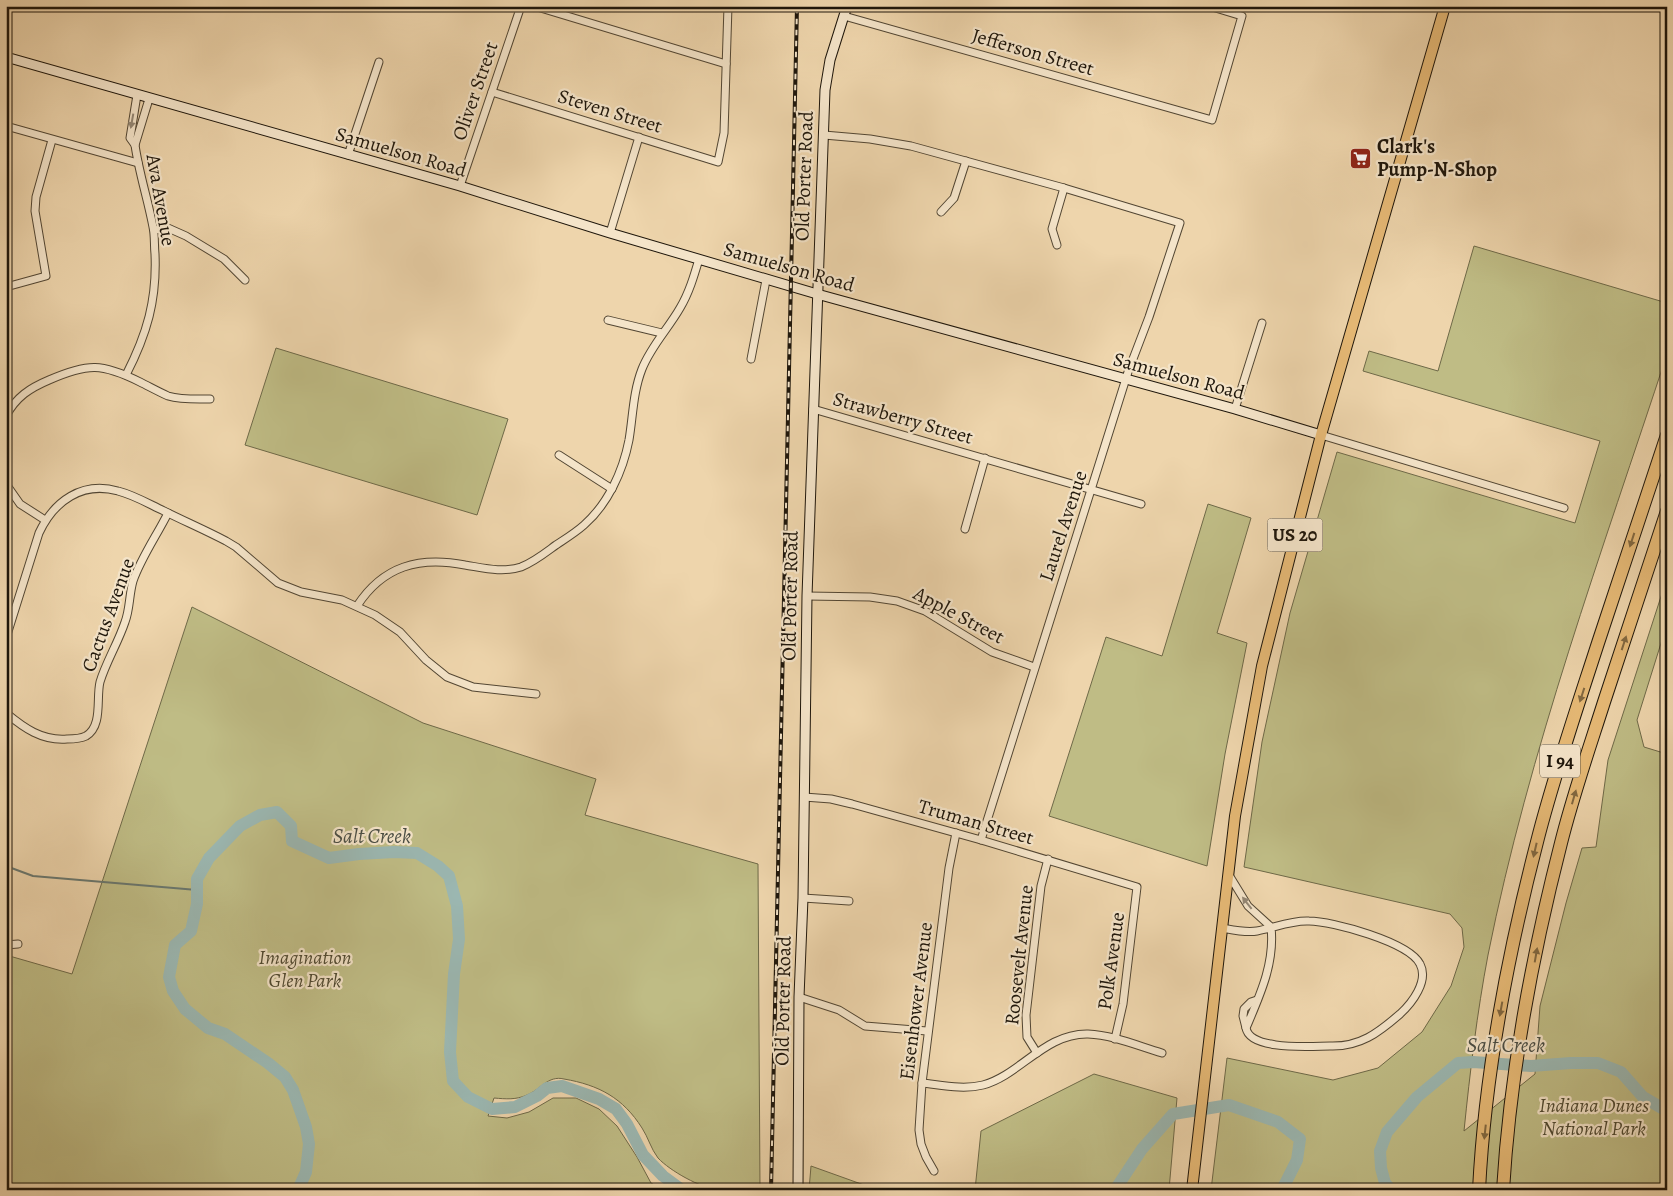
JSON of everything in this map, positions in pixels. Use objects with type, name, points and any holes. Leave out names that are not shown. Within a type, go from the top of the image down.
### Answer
[{"type":"highway","name":"I 94","points":[[1479,1190],[1497,1034],[1514,938],[1543,820],[1564,748],[1667,435]]},
{"type":"highway","name":"I 94","points":[[1504,1190],[1513,1094],[1521,1038],[1538,942],[1561,842],[1581,773],[1667,511]]},
{"type":"main road","name":"US 20","points":[[1192,1190],[1237,806],[1262,666],[1321,436],[1445,6]]},
{"type":"street","name":"Oliver Street","points":[[460,186],[521,6]]},
{"type":"street","points":[[534,6],[726,64],[728,6]]},
{"type":"street","name":"Old Porter Road","points":[[798,1190],[799,997],[803,898],[807,596],[825,90],[830,60],[847,6]]},
{"type":"street","name":"Jefferson Street","points":[[844,16],[1212,120],[1242,16],[1210,6]]},
{"type":"street","name":"Samuelson Road","points":[[6,57],[460,186],[766,280],[1236,409],[1564,508]]},
{"type":"street","points":[[348,155],[379,62]]},
{"type":"street","name":"Steven Street","points":[[492,92],[718,162],[724,133],[726,64]]},
{"type":"street","name":"Ava Avenue","points":[[126,375],[142,341],[153,305],[156,273],[154,230],[135,145],[130,138],[137,95]]},
{"type":"street","name":"Ava Avenue","points":[[135,145],[149,99]]},
{"type":"street","points":[[6,126],[138,163]]},
{"type":"street","points":[[824,136],[888,141],[1064,188],[1052,229],[1057,246]]},
{"type":"street","points":[[610,233],[639,137]]},
{"type":"street","points":[[6,287],[46,276],[35,211],[36,197],[52,140]]},
{"type":"street","points":[[942,212],[954,198],[966,161]]},
{"type":"street","name":"Laurel Avenue","points":[[981,840],[1126,380],[1180,223],[1064,188]]},
{"type":"street","points":[[154,230],[173,230],[189,238],[224,259],[245,280]]},
{"type":"street","points":[[357,606],[369,588],[380,578],[393,570],[408,565],[451,562],[511,570],[533,561],[583,526],[596,514],[612,489],[624,460],[629,440],[633,403],[642,368],[662,333],[680,308],[688,292],[699,259]]},
{"type":"street","points":[[751,359],[766,280]]},
{"type":"street","points":[[608,320],[662,333]]},
{"type":"street","points":[[1236,409],[1262,323]]},
{"type":"street","points":[[6,416],[25,391],[69,371],[89,367],[111,369],[168,396],[210,398]]},
{"type":"street","name":"Strawberry Street","points":[[813,409],[1141,504]]},
{"type":"street","points":[[559,455],[612,489]]},
{"type":"street","name":"Strawberry Street","points":[[965,529],[985,458]]},
{"type":"street","points":[[6,484],[20,504],[45,520]]},
{"type":"street","points":[[6,638],[39,533],[45,520],[59,503],[68,497],[96,488],[118,491],[236,547],[278,583],[301,592],[328,597],[357,606],[375,615],[400,632],[426,660],[446,677],[473,687],[536,694]]},
{"type":"street","name":"Cactus Avenue","points":[[6,713],[29,731],[49,738],[60,740],[79,738],[91,731],[97,717],[101,681],[125,623],[133,583],[168,514]]},
{"type":"street","name":"Apple Street","points":[[807,596],[870,597],[905,603],[925,611],[992,652],[1034,667]]},
{"type":"street","name":"Truman Street","points":[[804,797],[842,801],[1048,859],[1137,887]]},
{"type":"street","name":"Eisenhower Avenue","points":[[934,1171],[926,1158],[921,1144],[920,1112],[928,1031],[949,868],[956,833]]},
{"type":"street","name":"Roosevelt Avenue","points":[[1036,1052],[1027,1037],[1026,1015],[1041,886],[1048,859]]},
{"type":"street","points":[[1222,928],[1256,931],[1271,927],[1308,921],[1342,926],[1392,944],[1415,957],[1420,963],[1422,980],[1419,989],[1402,1012],[1371,1037],[1357,1043],[1344,1047],[1271,1045],[1254,1040],[1249,1036],[1246,1028],[1243,1016],[1244,1009],[1252,1002],[1258,1000],[1265,980],[1273,944],[1271,927],[1248,906],[1229,875]]},
{"type":"street","name":"Polk Avenue","points":[[1115,1039],[1122,1004],[1137,887]]},
{"type":"street","points":[[803,898],[849,901]]},
{"type":"street","points":[[6,945],[18,944]]},
{"type":"street","points":[[799,997],[839,1010],[864,1026],[928,1031]]},
{"type":"street","points":[[922,1083],[966,1087],[983,1085],[1003,1075],[1036,1052],[1056,1041],[1071,1036],[1087,1034],[1115,1039],[1162,1053]]},
{"type":"green space","name":"Indiana Dunes National Park","points":[[1474,246],[1667,303],[1667,354],[1568,652],[1524,802],[1488,955],[1474,1043],[1464,1131],[1535,1074],[1540,1006],[1566,903],[1582,848],[1596,847],[1608,760],[1667,578],[1667,624],[1637,720],[1644,747],[1667,754],[1667,1190],[1211,1190],[1227,1058],[1333,1080],[1378,1068],[1422,1032],[1451,986],[1464,947],[1462,928],[1450,914],[1244,867],[1262,742],[1290,613],[1337,452],[1575,523],[1600,441],[1363,371],[1369,351],[1438,371]]},
{"type":"green space","points":[[276,348],[508,419],[477,515],[245,445]]},
{"type":"green space","points":[[1208,504],[1251,518],[1217,633],[1247,643],[1225,754],[1207,866],[1049,816],[1106,637],[1162,656]]},
{"type":"green space","name":"Imagination Glen Park","points":[[192,607],[423,723],[596,779],[585,815],[758,864],[760,1190],[711,1189],[686,1178],[658,1158],[635,1118],[618,1101],[599,1089],[558,1078],[549,1081],[523,1097],[511,1099],[494,1098],[488,1116],[507,1118],[529,1112],[553,1098],[576,1098],[599,1109],[617,1126],[651,1183],[663,1190],[6,1190],[6,955],[72,974]]},
{"type":"green space","points":[[1094,1074],[1177,1098],[1169,1190],[975,1190],[981,1131]]},
{"type":"green space","points":[[811,1166],[878,1190],[809,1190]]},
{"type":"waterway","name":"Salt Creek","points":[[298,1190],[306,1172],[309,1144],[306,1127],[293,1090],[285,1077],[268,1063],[225,1034],[208,1028],[185,1009],[173,991],[169,977],[175,945],[191,931],[197,904],[197,879],[209,858],[240,826],[260,815],[277,812],[291,826],[292,841],[329,858],[394,852],[417,853],[438,866],[449,876],[457,906],[459,939],[454,974],[450,1052],[453,1081],[468,1097],[492,1109],[515,1107],[537,1096],[547,1088],[562,1086],[599,1099],[616,1109],[627,1124],[643,1155],[663,1176],[682,1190]]},
{"type":"waterway","points":[[6,866],[33,876],[197,890]]},
{"type":"waterway","name":"Salt Creek","points":[[1391,1190],[1385,1183],[1381,1168],[1380,1151],[1387,1132],[1417,1097],[1458,1063],[1473,1062],[1531,1066],[1598,1063],[1621,1072],[1643,1097],[1667,1111]]},
{"type":"waterway","name":"Salt Creek","points":[[1115,1190],[1142,1149],[1173,1114],[1229,1105],[1278,1122],[1300,1139],[1297,1160],[1282,1190]]},
{"type":"railway","points":[[771,1190],[797,6]]},
{"type":"place","name":"Clark's Pump-N-Shop","points":[[1361,158]]}]
